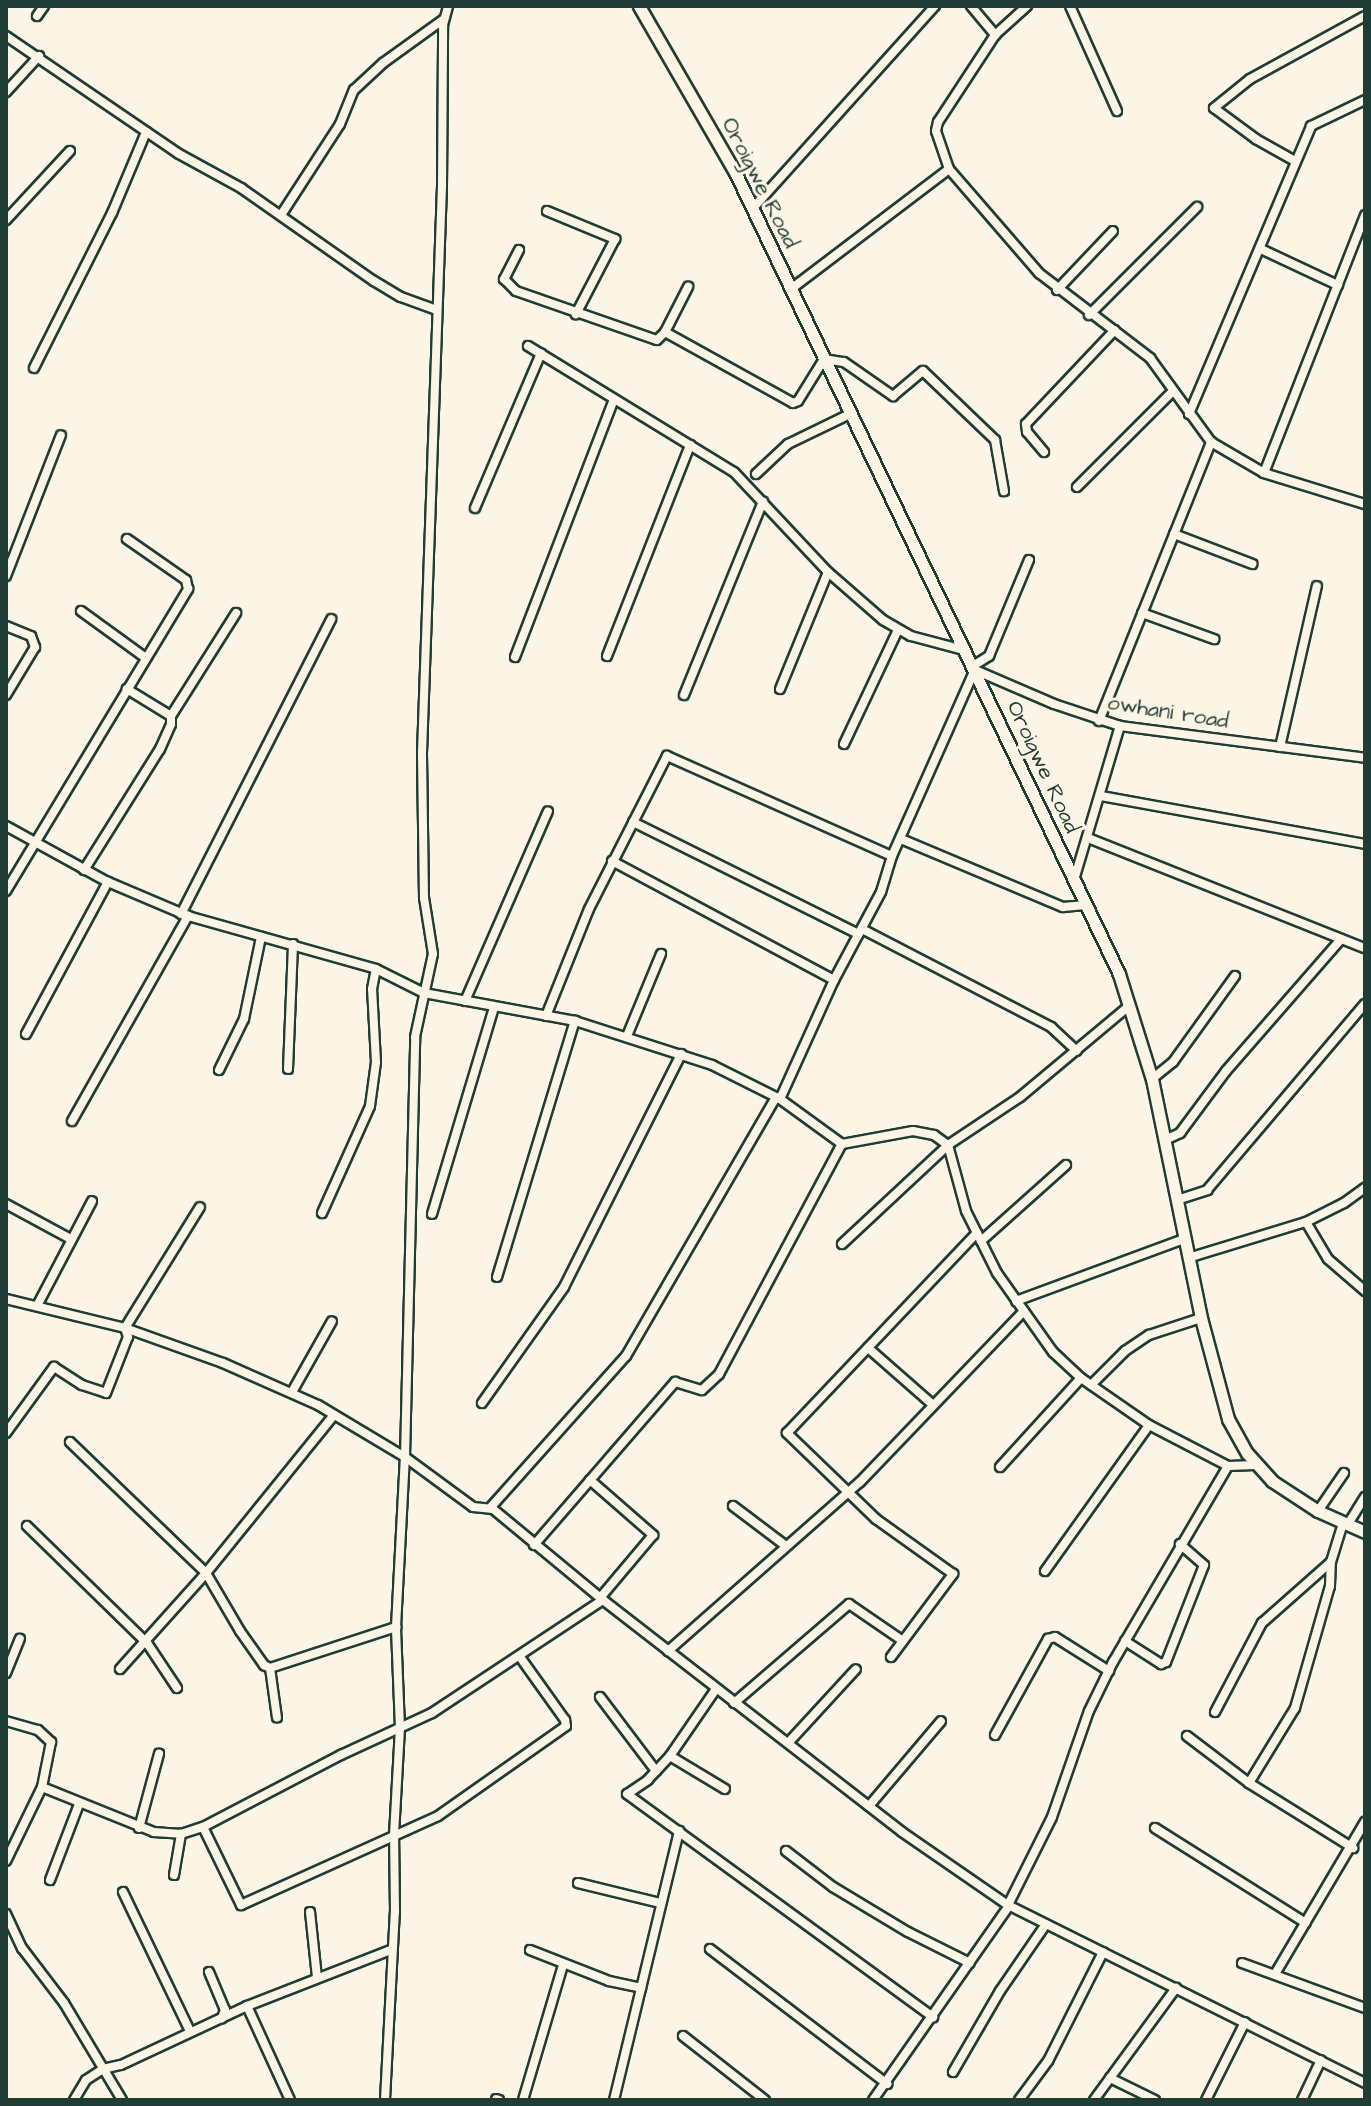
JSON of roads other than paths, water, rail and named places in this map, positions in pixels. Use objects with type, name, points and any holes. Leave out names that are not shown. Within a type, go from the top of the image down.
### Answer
[{"type":"street","points":[[37,16],[44,6]]},
{"type":"street","points":[[385,2100],[395,1912],[394,1835],[400,1728],[396,1627],[405,1457],[415,1037],[424,993],[430,980],[433,954],[424,898],[422,753],[444,19],[448,6]]},
{"type":"street","name":"Oroigwe Road","points":[[639,6],[753,208],[974,668],[1130,1005],[1152,1079],[1188,1258],[1223,1408],[1255,1465],[1290,1495],[1365,1532]]},
{"type":"street","points":[[753,208],[935,6]]},
{"type":"street","points":[[971,6],[995,35]]},
{"type":"street","points":[[1027,6],[995,35],[936,128],[949,169],[1057,290],[1150,358],[1211,442],[1264,473],[1365,504]]},
{"type":"street","points":[[1070,6],[1117,111]]},
{"type":"street","points":[[1295,161],[1256,139],[1214,108],[1250,79],[1365,16]]},
{"type":"street","points":[[281,215],[340,124],[354,90],[383,63],[444,19]]},
{"type":"street","points":[[6,36],[146,132],[281,215],[401,297],[437,310]]},
{"type":"street","points":[[6,92],[39,56]]},
{"type":"street","points":[[1189,414],[1313,123],[1365,100]]},
{"type":"street","points":[[34,368],[112,213],[146,132]]},
{"type":"street","points":[[6,220],[70,151]]},
{"type":"street","points":[[791,289],[949,169]]},
{"type":"street","points":[[1089,315],[1197,207]]},
{"type":"street","points":[[547,211],[615,239],[576,314]]},
{"type":"street","points":[[1264,473],[1365,215]]},
{"type":"street","points":[[1057,290],[1113,231]]},
{"type":"street","points":[[1261,249],[1338,285]]},
{"type":"street","points":[[519,250],[505,274],[506,285],[576,314],[657,340],[665,332],[688,287]]},
{"type":"street","points":[[1044,452],[1027,432],[1026,424],[1115,330]]},
{"type":"street","points":[[665,332],[793,403],[798,401],[824,359],[844,362],[893,396],[920,372],[927,374],[995,440],[1004,491]]},
{"type":"street","points":[[528,346],[734,472],[867,609],[898,630],[964,650]]},
{"type":"street","points":[[475,508],[541,353]]},
{"type":"street","points":[[1077,487],[1173,391]]},
{"type":"street","points":[[515,657],[614,399]]},
{"type":"street","points":[[756,474],[788,444],[850,414]]},
{"type":"street","points":[[6,576],[61,435]]},
{"type":"street","points":[[1099,721],[1211,442]]},
{"type":"street","points":[[607,656],[690,445]]},
{"type":"street","points":[[684,695],[763,501]]},
{"type":"street","points":[[1174,534],[1252,564]]},
{"type":"street","points":[[6,891],[188,585],[127,539]]},
{"type":"street","points":[[490,1508],[626,1356],[778,1098],[834,980],[881,892],[892,856],[974,668],[989,656],[1029,560]]},
{"type":"street","points":[[780,689],[828,572]]},
{"type":"street","points":[[1280,747],[1317,586]]},
{"type":"street","points":[[81,611],[146,658]]},
{"type":"street","points":[[84,870],[160,749],[171,716],[236,613]]},
{"type":"street","points":[[1142,613],[1214,639]]},
{"type":"street","points":[[72,1121],[184,915],[331,619]]},
{"type":"street","points":[[6,626],[31,636],[35,647],[6,695]]},
{"type":"street","points":[[844,744],[898,630]]},
{"type":"street","name":"owhani road","points":[[974,668],[1099,721],[1120,726],[1365,758]]},
{"type":"street","points":[[127,689],[171,716]]},
{"type":"street","points":[[1074,881],[1120,726]]},
{"type":"street","points":[[546,1016],[589,909],[665,758],[670,755],[892,856]]},
{"type":"street","points":[[1101,796],[1365,844]]},
{"type":"street","points":[[465,1001],[548,811]]},
{"type":"street","points":[[633,822],[1051,1027],[1077,1051]]},
{"type":"street","points":[[6,826],[84,870],[184,915],[376,969],[424,993],[575,1021],[681,1054],[730,1073],[778,1098],[842,1144],[913,1131],[934,1135],[948,1145],[960,1193],[979,1237],[1023,1312],[1053,1352],[1081,1378],[1149,1425],[1228,1466],[1255,1465]]},
{"type":"street","points":[[1088,838],[1365,948]]},
{"type":"street","points":[[901,839],[1063,907],[1086,905]]},
{"type":"street","points":[[612,861],[834,980]]},
{"type":"street","points":[[26,1034],[108,882]]},
{"type":"street","points":[[219,1070],[244,1019],[261,937]]},
{"type":"street","points":[[1165,1140],[1180,1133],[1226,1071],[1341,939]]},
{"type":"street","points":[[288,1069],[293,944]]},
{"type":"street","points":[[627,1036],[661,954]]},
{"type":"street","points":[[322,1213],[370,1106],[376,1062],[372,989],[376,969]]},
{"type":"street","points":[[1152,1079],[1173,1062],[1235,976]]},
{"type":"street","points":[[1177,1200],[1207,1190],[1365,1004]]},
{"type":"street","points":[[842,1244],[948,1145],[1020,1097],[1130,1005]]},
{"type":"street","points":[[432,1214],[494,1007]]},
{"type":"street","points":[[497,1277],[575,1021]]},
{"type":"street","points":[[482,1403],[564,1287],[681,1054]]},
{"type":"street","points":[[534,1545],[675,1382],[702,1390],[719,1374],[842,1144]]},
{"type":"street","points":[[891,1657],[953,1574],[883,1525],[851,1491],[787,1433],[979,1237],[1066,1165]]},
{"type":"street","points":[[1188,1258],[1306,1222],[1332,1210],[1365,1188]]},
{"type":"street","points":[[38,1304],[69,1238],[92,1201]]},
{"type":"street","points":[[6,1204],[69,1238]]},
{"type":"street","points":[[125,1328],[200,1207]]},
{"type":"street","points":[[1306,1222],[1328,1259],[1365,1291]]},
{"type":"street","points":[[1016,1301],[1184,1239]]},
{"type":"street","points":[[6,1299],[38,1304],[125,1328],[292,1392],[334,1415],[405,1457],[473,1507],[490,1508],[716,1689],[936,1858],[1009,1905],[1365,2083]]},
{"type":"street","points":[[668,1651],[851,1491],[1023,1312]]},
{"type":"street","points":[[1091,1385],[1125,1351],[1149,1335],[1201,1318]]},
{"type":"street","points":[[292,1392],[332,1321]]},
{"type":"street","points":[[6,1433],[54,1367],[82,1385],[106,1393],[128,1337],[125,1328]]},
{"type":"street","points":[[868,1348],[933,1405]]},
{"type":"street","points":[[1000,1467],[1081,1378]]},
{"type":"street","points":[[120,1669],[147,1643],[206,1573],[334,1415]]},
{"type":"street","points":[[1045,1571],[1149,1425]]},
{"type":"street","points":[[70,1442],[206,1573],[264,1665],[270,1668],[396,1627]]},
{"type":"street","points":[[873,2100],[1009,1905],[1052,1817],[1089,1711],[1180,1544],[1228,1466]]},
{"type":"street","points":[[1318,1511],[1344,1473]]},
{"type":"street","points":[[42,1787],[139,1828],[181,1834],[203,1827],[341,1755],[432,1713],[520,1657],[602,1599],[653,1535],[590,1480]]},
{"type":"street","points":[[1249,1783],[1281,1737],[1295,1708],[1330,1586],[1331,1562],[1345,1524],[1365,1497]]},
{"type":"street","points":[[733,1506],[786,1546]]},
{"type":"street","points":[[27,1526],[147,1643],[177,1688]]},
{"type":"street","points":[[1125,1641],[1161,1664],[1166,1662],[1204,1565],[1180,1544]]},
{"type":"street","points":[[1215,1712],[1262,1623],[1331,1562]]},
{"type":"street","points":[[734,1703],[849,1604],[903,1641]]},
{"type":"street","points":[[995,1735],[1048,1639],[1055,1637],[1109,1671]]},
{"type":"street","points":[[6,1673],[20,1639]]},
{"type":"street","points":[[203,1827],[241,1905],[438,1816],[563,1731],[565,1720],[520,1657]]},
{"type":"street","points":[[270,1668],[277,1718]]},
{"type":"street","points":[[788,1743],[856,1669]]},
{"type":"street","points":[[716,1689],[670,1756],[627,1794],[933,2017]]},
{"type":"street","points":[[600,1697],[656,1771]]},
{"type":"street","points":[[6,1721],[38,1730],[51,1742],[42,1787],[6,1861]]},
{"type":"street","points":[[869,1806],[941,1721]]},
{"type":"street","points":[[1187,1736],[1249,1783],[1353,1848]]},
{"type":"street","points":[[139,1828],[159,1754]]},
{"type":"street","points":[[670,1756],[725,1789]]},
{"type":"street","points":[[50,1880],[79,1804]]},
{"type":"street","points":[[1275,1974],[1353,1848],[1365,1822]]},
{"type":"street","points":[[1155,1828],[1306,1923]]},
{"type":"street","points":[[614,2100],[679,1831]]},
{"type":"street","points":[[174,1875],[181,1834]]},
{"type":"street","points":[[786,1851],[833,1887],[908,1932],[970,1963]]},
{"type":"street","points":[[578,1883],[660,1903]]},
{"type":"street","points":[[123,1892],[190,2031]]},
{"type":"street","points":[[310,1912],[317,1978]]},
{"type":"street","points":[[6,1914],[22,1948],[64,2003],[122,2100]]},
{"type":"street","points":[[953,2072],[985,2014],[1046,1924]]},
{"type":"street","points":[[710,1949],[887,2084]]},
{"type":"street","points":[[74,2100],[86,2080],[103,2069],[121,2065],[247,2006],[391,1950]]},
{"type":"street","points":[[530,1950],[563,1965],[641,1988]]},
{"type":"street","points":[[1019,2100],[1048,2061],[1103,1952]]},
{"type":"street","points":[[1242,1963],[1362,2006],[1365,1994]]},
{"type":"street","points":[[523,2100],[563,1965]]},
{"type":"street","points":[[209,1972],[225,2010],[222,2018]]},
{"type":"street","points":[[1094,2100],[1176,1988]]},
{"type":"street","points":[[247,2006],[290,2100]]},
{"type":"street","points":[[1206,2100],[1245,2022]]},
{"type":"street","points":[[683,2036],[765,2100]]},
{"type":"street","points":[[1302,2100],[1321,2060]]},
{"type":"street","points":[[1110,2078],[1155,2100]]}]
